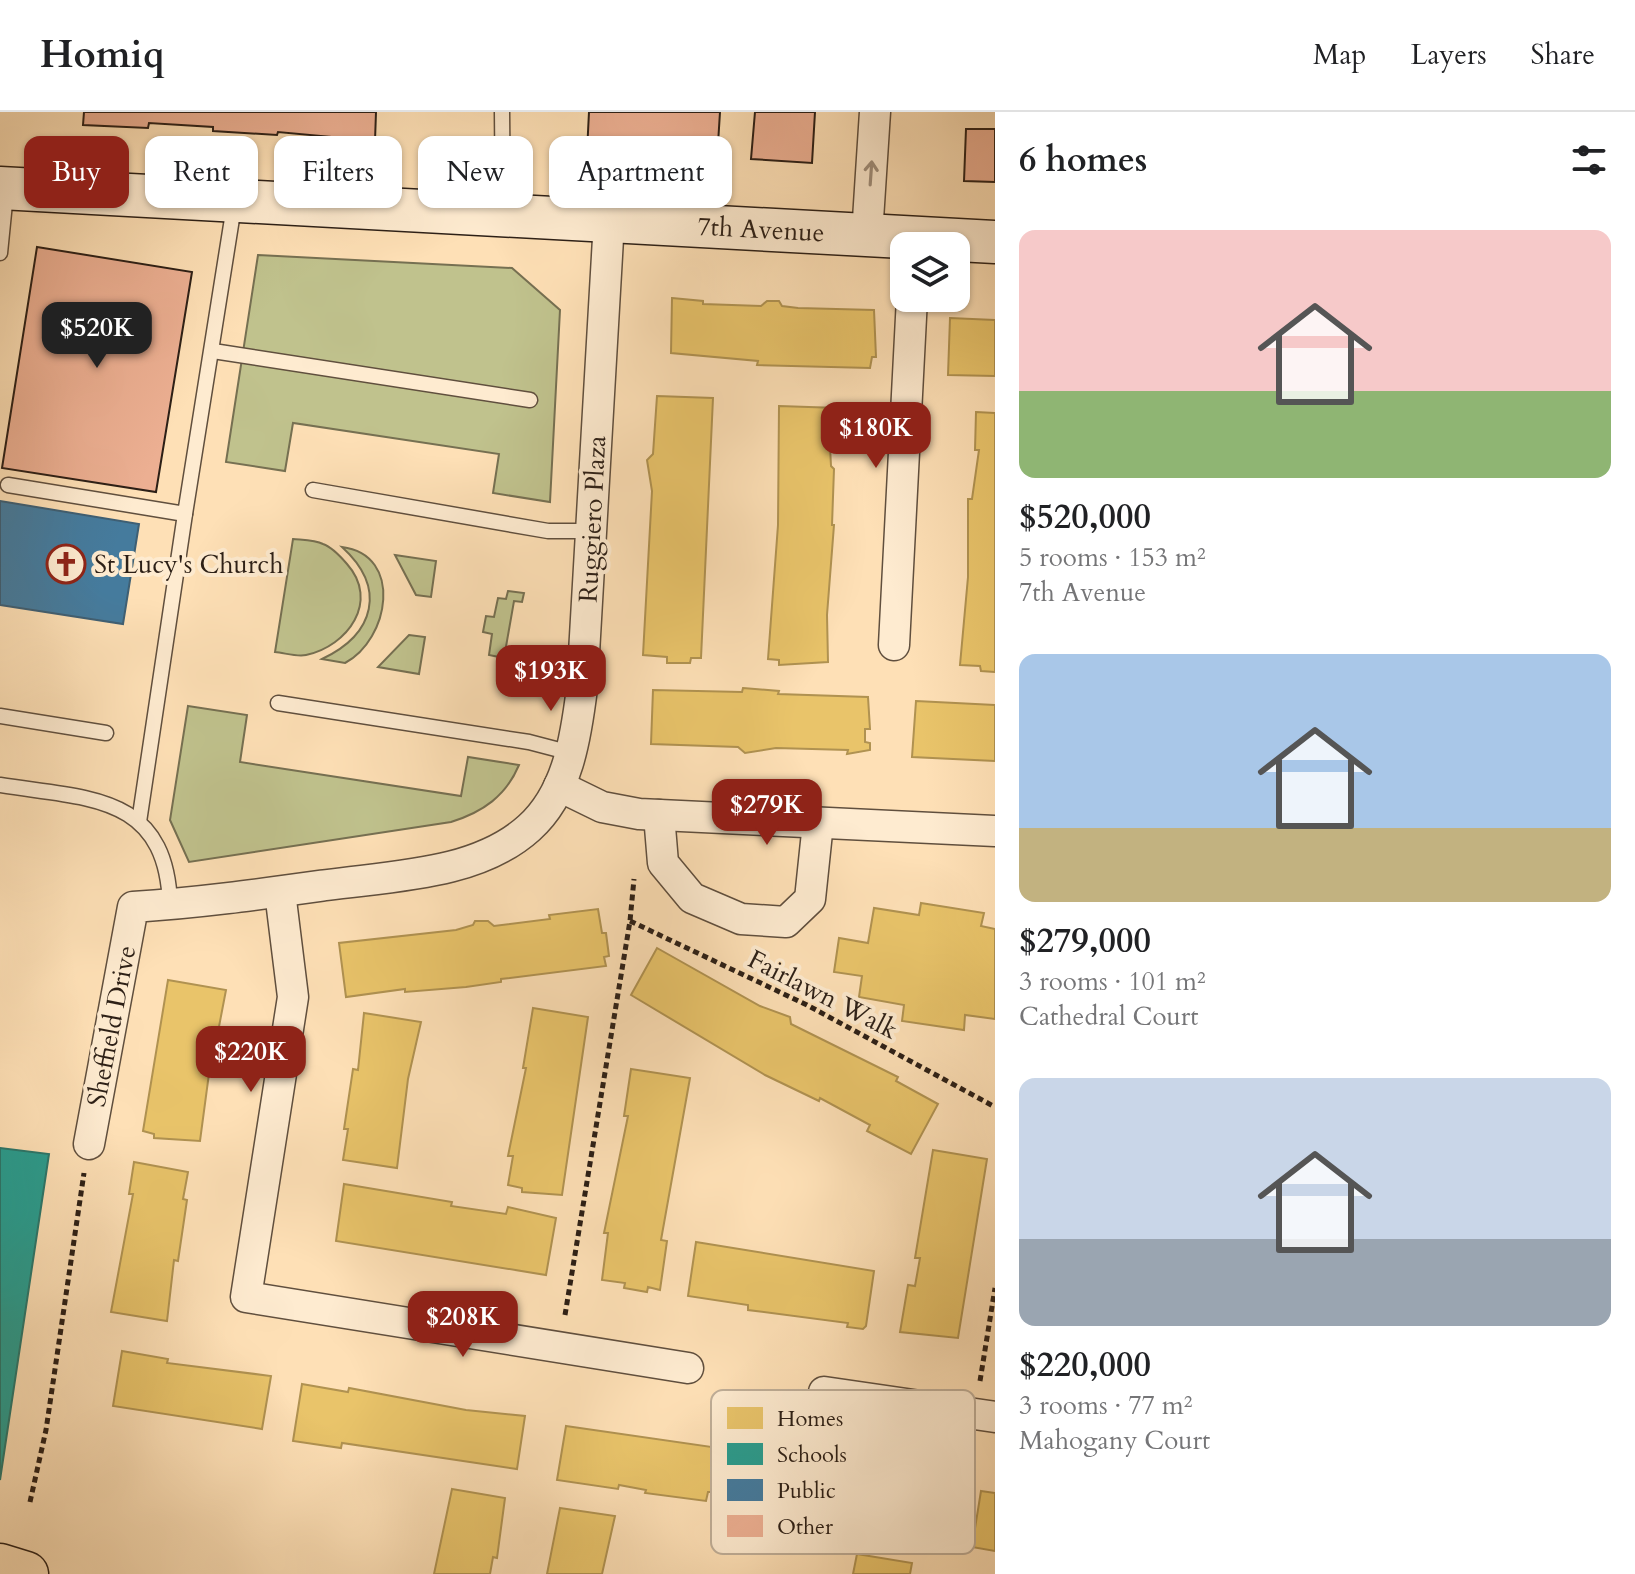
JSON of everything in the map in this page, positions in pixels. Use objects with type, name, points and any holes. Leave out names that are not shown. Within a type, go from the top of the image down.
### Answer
[{"type":"highway","points":[[0,1566],[26,1574]]},
{"type":"street","points":[[867,235],[875,112]]},
{"type":"street","name":"7th Avenue","points":[[3,188],[145,195]]},
{"type":"street","name":"7th Avenue","points":[[258,201],[890,238]]},
{"type":"street","name":"Ruggiero Plaza","points":[[133,907],[280,892],[414,873],[466,861],[510,842],[530,827],[559,786],[571,753],[582,688],[609,221]]},
{"type":"street","name":"7th Avenue","points":[[970,242],[995,242]]},
{"type":"street","points":[[894,645],[911,312]]},
{"type":"street","points":[[559,786],[602,807],[659,815],[995,831]]},
{"type":"street","points":[[659,815],[663,863],[692,898],[741,919],[786,922],[810,899],[818,823]]},
{"type":"street","points":[[280,892],[293,997],[246,1297],[688,1368]]},
{"type":"street","name":"Sheffield Drive","points":[[89,1144],[133,907]]},
{"type":"lane","points":[[502,112],[503,215]]},
{"type":"lane","points":[[0,253],[3,188]]},
{"type":"lane","points":[[139,822],[234,208]]},
{"type":"lane","points":[[213,351],[530,400]]},
{"type":"lane","points":[[8,485],[185,514]]},
{"type":"lane","points":[[313,490],[548,531],[591,531]]},
{"type":"lane","points":[[278,703],[529,742],[571,753]]},
{"type":"lane","points":[[0,716],[106,733]]},
{"type":"lane","points":[[0,785],[94,801],[139,822],[156,841],[164,858],[170,904]]},
{"type":"path","points":[[559,1347],[630,921],[634,875]]},
{"type":"path","name":"Fairlawn Walk","points":[[630,921],[807,1005],[995,1107]]},
{"type":"path","points":[[30,1502],[46,1430],[89,1144]]},
{"type":"path","points":[[985,1415],[995,1288]]},
{"type":"green space","points":[[258,255],[512,268],[560,310],[550,502],[493,493],[499,454],[293,423],[285,471],[226,462]]},
{"type":"green space","points":[[293,539],[316,542],[333,550],[356,578],[360,593],[360,607],[346,632],[321,650],[302,655],[275,652]]},
{"type":"green space","points":[[342,547],[362,553],[375,565],[382,581],[383,599],[380,618],[372,636],[360,652],[345,663],[322,659],[354,637],[369,609],[369,594],[365,578]]},
{"type":"green space","points":[[395,555],[436,561],[431,597],[416,595]]},
{"type":"green space","points":[[508,591],[524,593],[522,602],[514,601],[504,658],[489,655],[492,634],[483,632],[486,616],[494,617],[498,598],[506,599]]},
{"type":"green space","points":[[409,635],[425,637],[419,674],[378,667]]},
{"type":"green space","points":[[188,706],[247,715],[240,762],[461,796],[468,757],[519,765],[507,786],[492,801],[451,822],[189,862],[170,820]]},
{"type":"building: Homes","points":[[672,298],[703,301],[703,304],[761,306],[767,301],[779,301],[782,306],[798,308],[874,310],[876,357],[872,357],[870,368],[757,365],[758,361],[671,353]]},
{"type":"building: Homes","points":[[950,318],[995,320],[995,376],[948,375]]},
{"type":"building: Homes","points":[[657,396],[713,398],[701,658],[691,658],[690,663],[667,663],[667,657],[643,655],[652,491],[647,460],[653,454]]},
{"type":"building: Homes","points":[[779,406],[838,408],[837,447],[830,446],[831,466],[834,469],[834,525],[827,615],[828,662],[779,665],[779,660],[768,659],[778,525]]},
{"type":"building: Homes","points":[[976,412],[995,413],[995,672],[981,671],[980,666],[960,665],[968,577],[968,499],[972,499],[979,450],[975,450]]},
{"type":"building: Homes","points":[[743,688],[779,691],[778,694],[868,697],[870,729],[865,729],[865,742],[870,743],[870,750],[847,754],[848,750],[776,748],[745,753],[738,747],[651,744],[653,690],[742,692]]},
{"type":"building: Homes","points":[[916,701],[995,705],[995,761],[912,757]]},
{"type":"building: Homes","points":[[921,903],[984,913],[981,926],[995,929],[995,1019],[965,1015],[964,1030],[902,1021],[904,1005],[859,997],[862,976],[834,972],[839,938],[868,943],[874,908],[919,915]]},
{"type":"building: Homes","points":[[598,909],[602,933],[606,933],[609,956],[604,957],[606,966],[501,979],[501,982],[466,987],[405,992],[405,989],[346,997],[339,943],[456,930],[473,925],[475,921],[488,921],[494,926]]},
{"type":"building: Homes","points":[[657,948],[760,1006],[790,1017],[791,1024],[898,1077],[896,1081],[938,1104],[911,1154],[867,1131],[870,1125],[820,1098],[819,1101],[765,1075],[631,995]]},
{"type":"building: Homes","points":[[168,980],[226,990],[217,1037],[214,1036],[200,1141],[154,1138],[154,1134],[143,1131]]},
{"type":"building: Homes","points":[[533,1008],[588,1017],[562,1195],[522,1192],[522,1188],[508,1185],[513,1156],[508,1156],[526,1068],[523,1068]]},
{"type":"building: Homes","points":[[364,1013],[421,1022],[408,1079],[397,1168],[343,1160],[348,1129],[344,1129],[353,1069],[358,1070]]},
{"type":"building: Homes","points":[[631,1069],[690,1078],[661,1240],[667,1241],[660,1290],[648,1287],[647,1292],[624,1288],[625,1283],[602,1280],[608,1233],[604,1233],[628,1116],[624,1116]]},
{"type":"building: Homes","points":[[933,1150],[987,1159],[958,1338],[900,1332],[908,1285],[915,1286],[920,1258],[915,1258]]},
{"type":"building: Homes","points":[[134,1162],[188,1172],[183,1199],[187,1200],[178,1261],[174,1260],[167,1321],[111,1312],[133,1194],[129,1194]]},
{"type":"building: Homes","points":[[344,1184],[452,1202],[451,1206],[506,1214],[508,1207],[556,1218],[546,1275],[336,1241]]},
{"type":"building: Homes","points":[[696,1242],[874,1271],[866,1326],[863,1329],[847,1327],[848,1323],[748,1310],[748,1305],[688,1296]]},
{"type":"building: Homes","points":[[122,1351],[168,1359],[167,1363],[271,1376],[262,1429],[113,1406]]},
{"type":"building: Homes","points":[[302,1384],[348,1392],[349,1388],[466,1410],[525,1416],[517,1469],[342,1443],[341,1448],[293,1441]]},
{"type":"building: Homes","points":[[566,1426],[711,1447],[711,1492],[708,1492],[706,1501],[645,1493],[646,1490],[619,1485],[618,1489],[557,1480]]},
{"type":"building: Homes","points":[[452,1489],[505,1498],[497,1558],[493,1557],[490,1574],[434,1574]]},
{"type":"building: Homes","points":[[981,1491],[995,1493],[995,1551],[975,1548]]},
{"type":"building: Homes","points":[[560,1508],[615,1516],[602,1574],[547,1574]]},
{"type":"building: Homes","points":[[857,1554],[912,1563],[910,1574],[853,1574]]},
{"type":"building: Schools","points":[[0,1148],[49,1154],[0,1480]]},
{"type":"building: Public","name":"St Lucy's Church","points":[[0,501],[139,524],[123,624],[0,605]]},
{"type":"building: Other","points":[[84,112],[376,112],[375,136],[278,132],[277,135],[149,123],[148,128],[83,125]]},
{"type":"building: Other","points":[[589,112],[720,112],[718,136],[588,136]]},
{"type":"building: Other","points":[[755,112],[815,112],[812,163],[751,159]]},
{"type":"building: Other","points":[[966,129],[995,129],[995,182],[964,181]]},
{"type":"building: Other","points":[[37,247],[192,272],[156,492],[2,468]]},
{"type":"place","name":"St Lucy's Church","points":[[66,564]]}]
